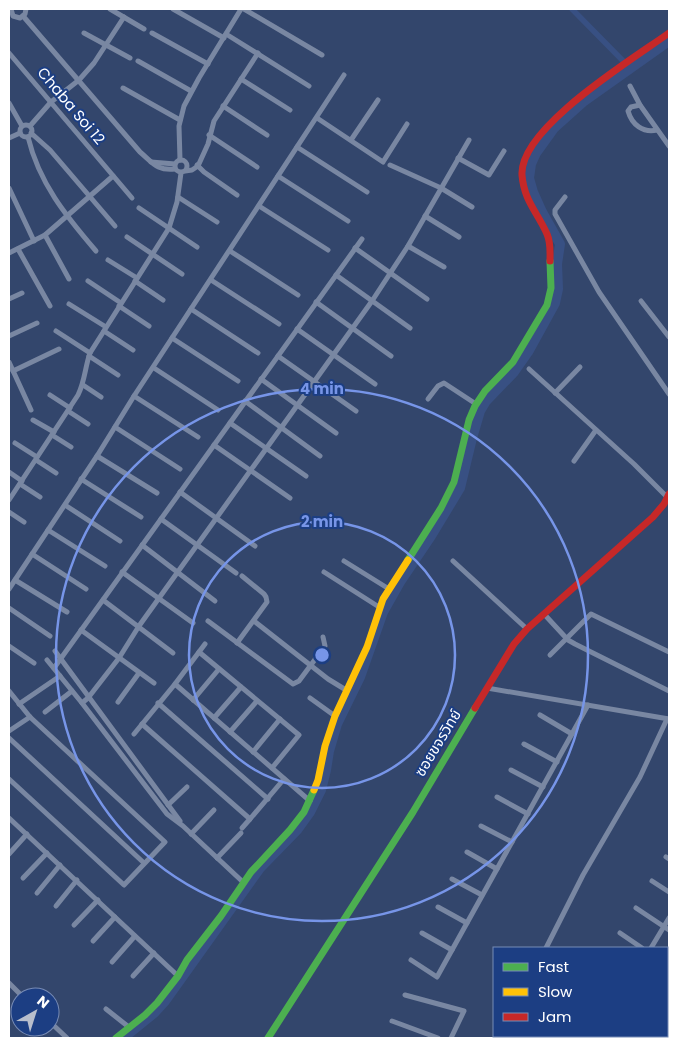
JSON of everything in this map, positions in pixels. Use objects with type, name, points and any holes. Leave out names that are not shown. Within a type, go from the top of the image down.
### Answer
[{"type":"street","points":[[24,16],[26,9]]},
{"type":"street","points":[[110,9],[144,30]]},
{"type":"street","points":[[174,9],[258,53],[309,86]]},
{"type":"street","points":[[176,164],[180,120],[191,91],[241,9],[322,56]]},
{"type":"street","points":[[10,12],[16,18],[24,16]]},
{"type":"street","points":[[9,500],[69,409],[83,384],[86,364],[90,354],[169,228],[184,169],[184,161],[160,168],[151,162],[135,146],[24,16]]},
{"type":"street","points":[[96,251],[66,217],[49,191],[42,177],[29,135],[30,126],[51,102],[79,80],[94,63],[124,17]]},
{"type":"street","points":[[84,33],[130,58]]},
{"type":"street","points":[[152,33],[208,64]]},
{"type":"street","points":[[116,1038],[157,1003],[262,859],[290,830],[304,812],[318,780],[335,716],[368,647],[379,607],[452,488],[469,420],[476,404],[485,391],[513,362],[538,322],[549,299],[551,288],[550,245],[547,234],[530,205],[524,190],[522,173],[524,162],[530,151],[540,136],[560,114],[669,33]]},
{"type":"street","name":"Chaba Soi 12","points":[[9,53],[132,198]]},
{"type":"street","points":[[184,169],[198,163],[208,144],[212,124],[258,53]]},
{"type":"street","points":[[138,61],[191,91]]},
{"type":"street","points":[[9,590],[98,456],[134,396],[344,75]]},
{"type":"street","points":[[241,79],[290,110]]},
{"type":"street","points":[[630,86],[640,106],[669,146]]},
{"type":"street","points":[[123,88],[180,120]]},
{"type":"street","points":[[351,140],[378,100]]},
{"type":"street","points":[[9,103],[22,126],[20,133],[9,138]]},
{"type":"street","points":[[223,106],[267,135]]},
{"type":"street","points":[[640,106],[631,108],[628,111],[634,122],[645,130],[657,130]]},
{"type":"street","points":[[317,118],[383,162],[407,124]]},
{"type":"street","points":[[22,126],[30,126]]},
{"type":"street","points":[[20,133],[23,136],[29,135],[50,150],[116,226]]},
{"type":"street","points":[[209,135],[258,166]]},
{"type":"street","points":[[82,703],[119,658],[139,626],[372,301],[408,246],[469,140]]},
{"type":"street","points":[[297,147],[367,192]]},
{"type":"street","points":[[458,158],[489,175],[504,152]]},
{"type":"street","points":[[198,163],[237,195]]},
{"type":"street","points":[[176,164],[184,169]]},
{"type":"street","points":[[390,165],[441,188],[472,207]]},
{"type":"street","points":[[9,252],[45,235],[113,176]]},
{"type":"street","points":[[278,176],[348,222]]},
{"type":"street","points":[[9,188],[34,241]]},
{"type":"street","points":[[565,196],[555,214],[599,292],[669,394]]},
{"type":"street","points":[[178,198],[217,222]]},
{"type":"street","points":[[259,206],[328,250]]},
{"type":"street","points":[[139,208],[197,247]]},
{"type":"street","points":[[425,216],[459,237]]},
{"type":"street","points":[[45,235],[69,279]]},
{"type":"street","points":[[127,237],[182,274]]},
{"type":"street","points":[[54,668],[362,239]]},
{"type":"street","points":[[408,246],[444,267]]},
{"type":"street","points":[[355,248],[427,299]]},
{"type":"street","points":[[18,249],[50,306]]},
{"type":"street","points":[[230,250],[298,295]]},
{"type":"street","points":[[108,260],[163,300]]},
{"type":"street","points":[[336,275],[410,328]]},
{"type":"street","points":[[211,280],[279,324]]},
{"type":"street","points":[[88,281],[149,326]]},
{"type":"street","points":[[9,299],[22,293]]},
{"type":"street","points":[[641,301],[669,337]]},
{"type":"street","points":[[316,302],[392,356]]},
{"type":"street","points":[[69,304],[133,350]]},
{"type":"street","points":[[191,309],[258,352]]},
{"type":"street","points":[[9,336],[37,323]]},
{"type":"street","points":[[297,329],[375,384]]},
{"type":"street","points":[[56,331],[118,375]]},
{"type":"street","points":[[172,338],[238,381]]},
{"type":"street","points":[[13,371],[58,349]]},
{"type":"street","points":[[278,356],[356,411]]},
{"type":"street","points":[[9,362],[31,410]]},
{"type":"street","points":[[555,393],[580,367]]},
{"type":"street","points":[[154,368],[218,410]]},
{"type":"street","points":[[529,369],[668,496]]},
{"type":"street","points":[[261,379],[336,433]]},
{"type":"street","points":[[428,399],[438,386],[444,383],[476,404]]},
{"type":"street","points":[[83,384],[101,397]]},
{"type":"street","points":[[50,395],[88,424]]},
{"type":"street","points":[[134,396],[198,437]]},
{"type":"street","points":[[245,401],[320,456]]},
{"type":"street","points":[[34,420],[71,447]]},
{"type":"street","points":[[230,422],[306,476]]},
{"type":"street","points":[[115,426],[180,469]]},
{"type":"street","points":[[574,460],[596,430]]},
{"type":"street","points":[[14,442],[56,473]]},
{"type":"street","points":[[214,445],[290,498]]},
{"type":"street","points":[[98,456],[157,493]]},
{"type":"street","points":[[9,472],[40,497]]},
{"type":"street","points":[[82,479],[141,517]]},
{"type":"street","points":[[180,492],[255,546]]},
{"type":"street","name":"ซอยขจรวิทย์","points":[[268,1038],[413,812],[514,644],[527,628],[653,517],[668,496]]},
{"type":"street","points":[[65,505],[120,541]]},
{"type":"street","points":[[9,512],[24,522]]},
{"type":"street","points":[[161,519],[236,573]]},
{"type":"street","points":[[48,530],[104,566]]},
{"type":"street","points":[[142,545],[215,601]]},
{"type":"street","points":[[32,554],[86,589]]},
{"type":"street","points":[[344,561],[388,590]]},
{"type":"street","points":[[453,561],[527,628]]},
{"type":"street","points":[[122,572],[193,623]]},
{"type":"street","points":[[324,572],[379,607]]},
{"type":"street","points":[[237,643],[267,602],[266,597],[242,576]]},
{"type":"street","points":[[15,580],[67,612]]},
{"type":"street","points":[[103,600],[173,653]]},
{"type":"street","points":[[9,608],[50,636]]},
{"type":"street","points":[[544,614],[566,638],[669,691]]},
{"type":"street","points":[[550,655],[592,614],[669,652]]},
{"type":"street","points":[[208,621],[293,684],[299,681],[325,646],[324,637]]},
{"type":"street","points":[[254,621],[311,666],[346,690]]},
{"type":"street","points":[[81,630],[154,683]]},
{"type":"street","points":[[134,734],[205,644]]},
{"type":"street","points":[[9,646],[34,663]]},
{"type":"street","points":[[55,651],[183,826]]},
{"type":"street","points":[[198,652],[299,735],[272,768]]},
{"type":"street","points":[[47,660],[167,814],[183,826],[244,883]]},
{"type":"street","points":[[193,700],[219,669]]},
{"type":"street","points":[[118,702],[139,673]]},
{"type":"street","points":[[19,704],[60,676]]},
{"type":"street","points":[[175,684],[310,801]]},
{"type":"street","points":[[214,718],[241,687]]},
{"type":"street","points":[[487,688],[668,719],[640,777],[583,875],[547,947]]},
{"type":"street","points":[[9,691],[30,716],[164,842],[124,885],[9,779]]},
{"type":"street","points":[[45,712],[72,691]]},
{"type":"street","points":[[310,698],[335,716]]},
{"type":"street","points":[[230,732],[257,701]]},
{"type":"street","points":[[158,703],[268,799]]},
{"type":"street","points":[[411,960],[437,977],[588,705]]},
{"type":"street","points":[[540,715],[572,734]]},
{"type":"street","points":[[9,731],[30,716]]},
{"type":"street","points":[[253,752],[280,719]]},
{"type":"street","points":[[142,724],[250,819]]},
{"type":"street","points":[[9,738],[144,863]]},
{"type":"street","points":[[524,744],[557,762]]},
{"type":"street","points":[[512,770],[543,787]]},
{"type":"street","points":[[217,858],[284,779]]},
{"type":"street","points":[[168,804],[188,787]]},
{"type":"street","points":[[497,797],[528,814]]},
{"type":"street","points":[[191,834],[214,810]]},
{"type":"street","points":[[9,818],[178,976]]},
{"type":"street","points":[[481,826],[512,842]]},
{"type":"street","points":[[9,854],[27,834]]},
{"type":"street","points":[[467,852],[497,869]]},
{"type":"street","points":[[23,878],[47,853]]},
{"type":"street","points":[[37,893],[60,865]]},
{"type":"street","points":[[452,879],[482,895]]},
{"type":"street","points":[[56,906],[77,880]]},
{"type":"street","points":[[652,881],[669,892]]},
{"type":"street","points":[[74,925],[98,900]]},
{"type":"street","points":[[438,907],[467,923]]},
{"type":"street","points":[[636,908],[669,930]]},
{"type":"street","points":[[93,941],[116,917]]},
{"type":"street","points":[[652,947],[669,918]]},
{"type":"street","points":[[422,933],[452,950]]},
{"type":"street","points":[[620,933],[641,947]]},
{"type":"street","points":[[112,962],[135,936]]},
{"type":"street","points":[[134,976],[154,953]]},
{"type":"street","points":[[405,995],[464,1011],[451,1038]]},
{"type":"street","points":[[106,1009],[130,1028]]},
{"type":"street","points":[[392,1021],[438,1038]]},
{"type":"waterway","points":[[572,9],[630,68]]},
{"type":"waterway","points":[[123,1038],[154,1013],[165,1001],[260,868],[297,830],[310,812],[321,790],[337,724],[360,677],[383,612],[460,488],[480,411],[486,401],[514,372],[528,352],[555,303],[558,289],[557,264],[560,244],[542,212],[529,178],[531,164],[536,153],[554,128],[583,102],[669,41]]},
{"type":"traffic: fast","points":[[408,560],[441,508],[454,482],[469,420],[475,406],[485,391],[513,362],[547,305],[551,288],[550,261]]},
{"type":"traffic: fast","points":[[268,1038],[413,812],[475,708]]},
{"type":"traffic: fast","points":[[116,1038],[157,1003],[251,872],[304,812],[314,790]]},
{"type":"traffic: slow","points":[[314,790],[335,716],[367,647],[383,599],[408,560]]},
{"type":"traffic: jam","points":[[550,261],[548,237],[528,200],[523,184],[522,175],[526,156],[539,137],[558,116],[581,96],[669,33]]},
{"type":"traffic: jam","points":[[475,708],[514,644],[527,629],[653,517],[664,504],[669,494]]}]
